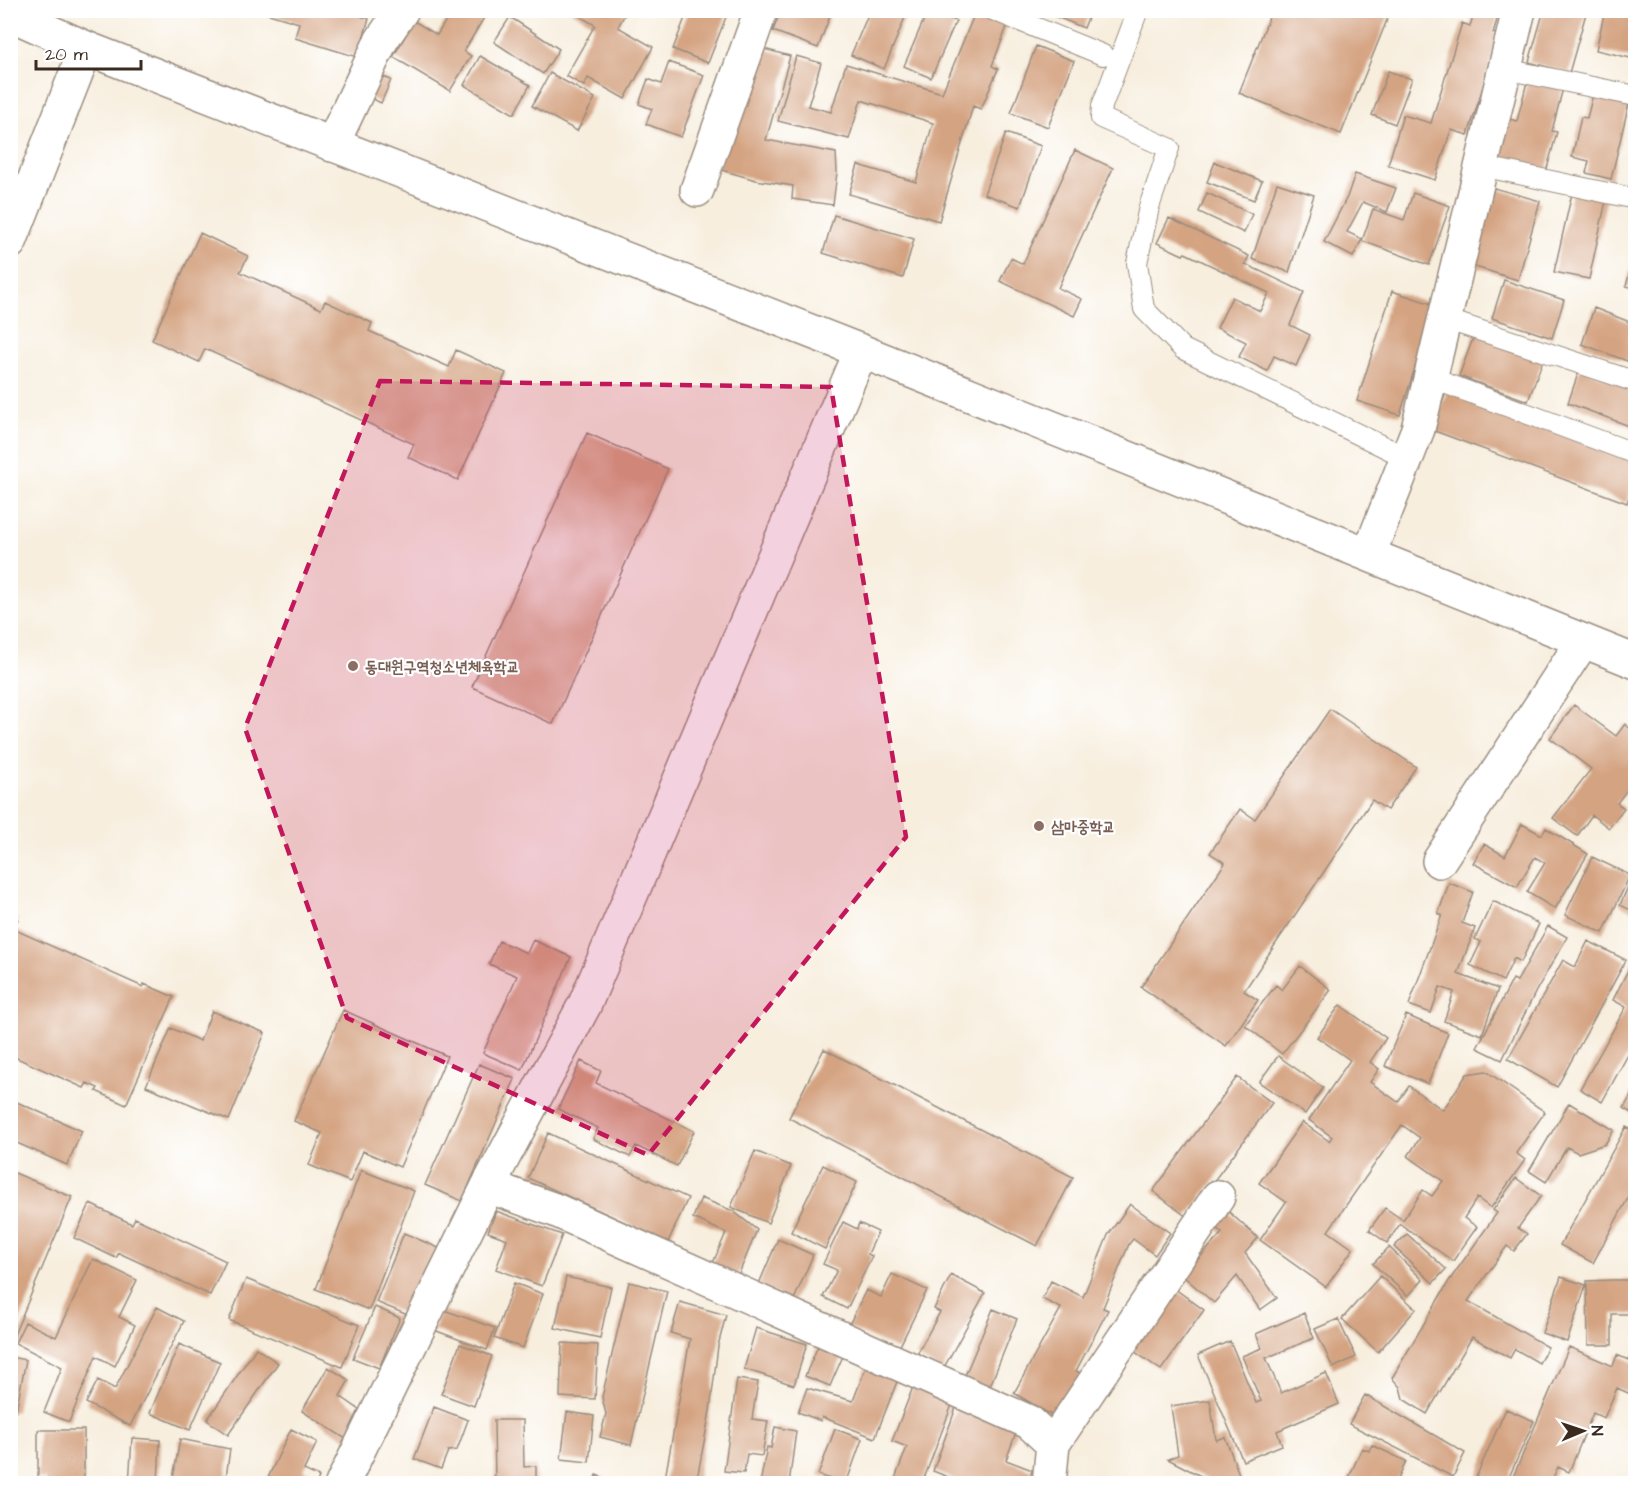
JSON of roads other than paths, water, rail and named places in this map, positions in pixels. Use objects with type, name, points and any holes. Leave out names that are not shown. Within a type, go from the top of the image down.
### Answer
[{"type":"street","points":[[332,145],[381,41],[402,10]]},
{"type":"street","points":[[697,190],[761,10]]},
{"type":"street","points":[[1369,554],[1418,429],[1519,10]]},
{"type":"street","points":[[10,14],[86,48],[861,351],[1635,662]]},
{"type":"street","points":[[10,243],[86,48]]},
{"type":"street","points":[[342,1484],[488,1186],[585,1004],[861,351]]},
{"type":"street","points":[[1439,861],[1583,640]]},
{"type":"street","points":[[488,1186],[555,1210],[1029,1422],[1053,1443]]},
{"type":"street","points":[[1049,1484],[1053,1443],[1218,1197]]},
{"type":"lane","points":[[993,10],[1103,55]]},
{"type":"lane","points":[[1138,10],[1102,106],[1101,118],[1169,148],[1149,207],[1137,263],[1144,309],[1183,349],[1407,458]]},
{"type":"lane","points":[[1505,69],[1635,96]]},
{"type":"lane","points":[[1481,166],[1635,199]]},
{"type":"lane","points":[[1445,319],[1635,382]]},
{"type":"lane","points":[[1431,378],[1635,454]]},
{"type":"place","name":"동대원구역청소년체육학교","points":[[353,666]]},
{"type":"place","name":"삼마중학교","points":[[1039,826]]}]
